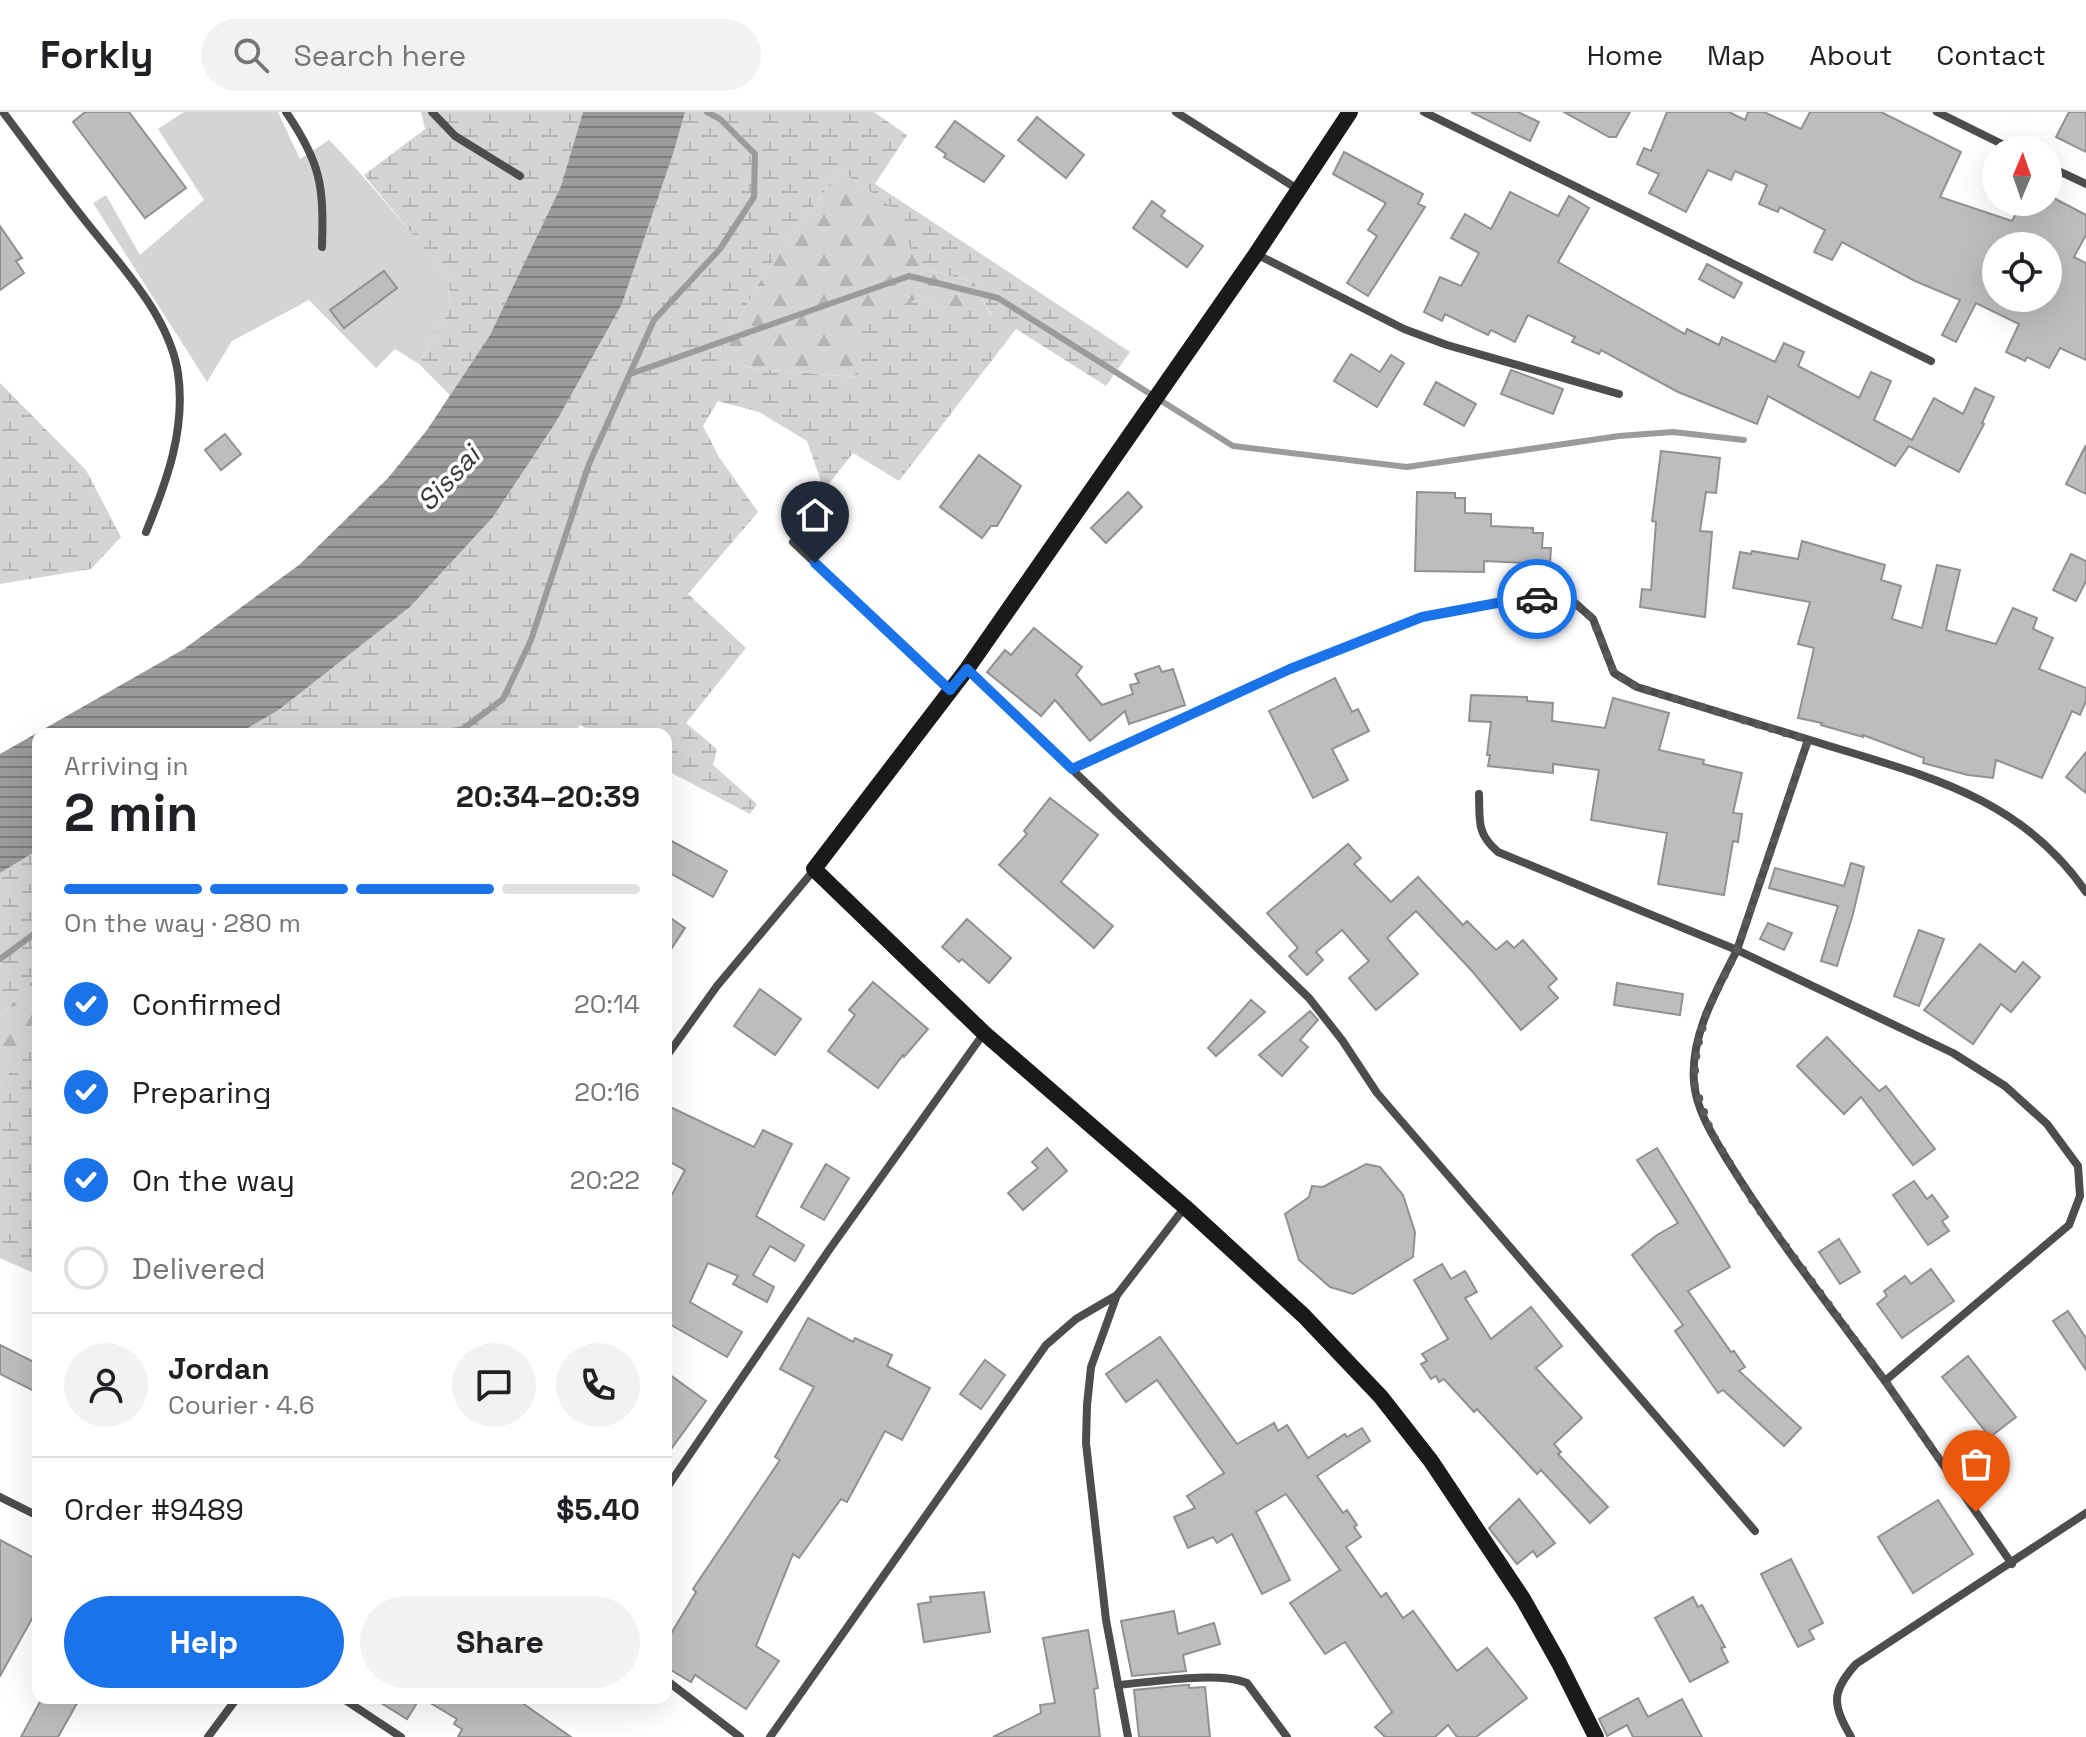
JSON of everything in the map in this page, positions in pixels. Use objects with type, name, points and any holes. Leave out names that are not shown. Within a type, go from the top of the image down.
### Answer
[{"type":"street","points":[[3,112],[124,269],[170,344],[178,372],[175,446],[166,482],[146,532]]},
{"type":"street","points":[[286,112],[317,167],[323,200],[322,247]]},
{"type":"street","points":[[432,112],[455,136],[520,176]]},
{"type":"street","points":[[1176,112],[1299,190]]},
{"type":"street","points":[[672,1049],[717,986],[814,869],[967,669],[1256,254],[1350,112]]},
{"type":"street","points":[[1424,112],[1931,361]]},
{"type":"street","points":[[1937,112],[1986,136]]},
{"type":"street","points":[[2062,173],[2086,184]]},
{"type":"street","points":[[1256,254],[1404,329],[1447,345],[1619,394]]},
{"type":"street","points":[[793,542],[950,690]]},
{"type":"street","points":[[1072,769],[1290,669],[1422,617],[1513,600],[1552,599],[1575,603],[1593,619],[1614,673],[1637,687],[1970,793],[2038,836],[2070,869],[2086,892]]},
{"type":"street","points":[[967,669],[1309,998],[1377,1093],[1755,1531]]},
{"type":"street","points":[[1808,740],[1737,950],[1707,1011],[1697,1049],[1694,1083],[1699,1104],[1711,1132],[1754,1203],[1885,1381],[2012,1564]]},
{"type":"street","points":[[1479,794],[1480,828],[1484,841],[1498,852],[1737,950],[1953,1053],[2005,1086],[2047,1124],[2078,1166],[2080,1196],[2069,1225],[1885,1381]]},
{"type":"street","points":[[814,869],[984,1033],[1185,1207],[1304,1316],[1381,1397],[1423,1450],[1523,1599],[1596,1737]]},
{"type":"street","points":[[672,1480],[829,1250],[984,1033]]},
{"type":"street","points":[[1128,1737],[1106,1620],[1086,1443],[1091,1367],[1117,1295],[1185,1207]]},
{"type":"street","points":[[770,1737],[1046,1345],[1076,1319],[1117,1295]]},
{"type":"street","points":[[0,1497],[32,1513]]},
{"type":"street","points":[[1851,1737],[1838,1714],[1836,1695],[1843,1679],[1856,1664],[2086,1513]]},
{"type":"street","points":[[1118,1685],[1220,1678],[1239,1680],[1247,1683],[1287,1737]]},
{"type":"street","points":[[672,1685],[740,1737]]},
{"type":"street","points":[[208,1737],[233,1704]]},
{"type":"street","points":[[351,1704],[401,1737]]},
{"type":"green space","points":[[184,112],[278,112],[300,159],[329,140],[345,156],[449,275],[450,309],[419,364],[395,349],[376,368],[309,300],[232,341],[207,382],[93,203],[106,195],[140,255],[204,200],[158,129]]},
{"type":"green space","points":[[421,112],[583,112],[561,186],[490,335],[450,395],[419,364],[450,309],[449,275],[364,175],[425,129]]},
{"type":"green space","points":[[685,112],[874,112],[907,135],[875,184],[1130,352],[1106,386],[1016,329],[899,481],[853,453],[824,490],[807,441],[759,412],[718,401],[703,426],[719,457],[758,512],[688,594],[746,648],[686,723],[717,749],[713,765],[757,804],[750,814],[672,773],[672,728],[586,728],[580,725],[578,728],[248,728],[280,709],[410,607],[493,517],[556,422],[622,304]],"holes":[[[840,170],[905,217],[903,237],[924,269],[974,282],[991,315],[914,300],[862,322],[855,377],[759,369],[715,361],[764,274]]]},
{"type":"green space","points":[[840,170],[906,217],[924,269],[974,282],[991,316],[914,300],[855,377],[759,369],[715,361],[764,274]]},
{"type":"green space","points":[[0,383],[86,470],[121,537],[91,569],[0,584]]},
{"type":"green space","points":[[32,854],[32,982],[0,1017],[0,873]]},
{"type":"green space","points":[[31,982],[32,1050],[0,1083],[0,1017]]},
{"type":"green space","points":[[32,1050],[32,1272],[0,1258],[0,1083]]},
{"type":"water","name":"Sissai","points":[[583,112],[685,112],[622,304],[556,422],[493,517],[410,607],[280,709],[248,728],[46,728],[184,649],[299,565],[388,478],[427,430],[490,335],[561,186]]},
{"type":"water","points":[[32,736],[32,854],[0,873],[0,754]]},
{"type":"building","points":[[85,112],[129,112],[186,188],[145,218],[73,122]]},
{"type":"building","points":[[1471,112],[1518,112],[1539,122],[1530,141]]},
{"type":"building","points":[[1564,112],[1630,112],[1616,137],[1609,137]]},
{"type":"building","points":[[1667,112],[1729,112],[1745,120],[1748,112],[1764,112],[1801,129],[1810,112],[1881,112],[1961,152],[1940,197],[1982,211],[1982,216],[1997,216],[2012,221],[2015,216],[2062,216],[2062,202],[2086,215],[2086,235],[2074,257],[2086,263],[2086,360],[2060,348],[2049,368],[2027,357],[2025,361],[2006,352],[2019,324],[1994,312],[2062,312],[2062,232],[1982,232],[1982,306],[1976,303],[1956,342],[1942,335],[1960,300],[1915,281],[1842,242],[1832,260],[1814,252],[1825,230],[1780,207],[1778,212],[1759,204],[1767,185],[1735,171],[1731,180],[1708,170],[1686,212],[1649,193],[1659,174],[1637,164],[1644,148],[1651,151]]},
{"type":"building","points":[[2069,112],[2086,112],[2086,152],[2062,140],[2062,136],[2057,136]]},
{"type":"building","points":[[1037,117],[1084,155],[1066,178],[1018,140]]},
{"type":"building","points":[[955,121],[1004,156],[984,182],[944,157],[946,154],[936,147]]},
{"type":"building","points":[[1344,152],[1423,194],[1418,204],[1425,207],[1368,296],[1347,283],[1377,236],[1368,230],[1386,203],[1333,174]]},
{"type":"building","points":[[1510,192],[1558,216],[1569,196],[1589,208],[1558,262],[1685,334],[1687,329],[1719,345],[1722,337],[1775,362],[1784,343],[1804,352],[1798,366],[1859,398],[1871,372],[1891,381],[1874,420],[1912,440],[1934,398],[1963,414],[1975,388],[1994,397],[1959,472],[1909,446],[1895,466],[1768,396],[1757,424],[1678,392],[1601,350],[1599,354],[1572,342],[1575,337],[1528,315],[1515,342],[1491,330],[1488,335],[1445,314],[1442,321],[1424,312],[1440,277],[1461,286],[1479,253],[1451,238],[1465,214],[1491,229]]},
{"type":"building","points":[[1152,201],[1165,211],[1161,216],[1203,246],[1187,267],[1133,228]]},
{"type":"building","points":[[0,226],[22,258],[16,261],[24,273],[0,290]]},
{"type":"building","points":[[1707,264],[1742,283],[1734,298],[1699,279]]},
{"type":"building","points":[[384,271],[397,288],[344,328],[330,310]]},
{"type":"building","points":[[1351,354],[1380,372],[1391,355],[1404,363],[1377,407],[1334,381]]},
{"type":"building","points":[[1511,370],[1563,389],[1553,414],[1501,394]]},
{"type":"building","points":[[1436,382],[1476,404],[1464,426],[1424,404]]},
{"type":"building","points":[[225,434],[241,454],[221,470],[205,450]]},
{"type":"building","points":[[2086,445],[2086,494],[2066,484]]},
{"type":"building","points":[[1661,451],[1720,458],[1716,493],[1706,492],[1700,531],[1712,532],[1705,617],[1640,607],[1642,589],[1651,590],[1656,522],[1652,521]]},
{"type":"building","points":[[979,455],[1021,486],[997,526],[991,526],[982,538],[940,507]]},
{"type":"building","points":[[1128,492],[1142,507],[1106,543],[1091,528]]},
{"type":"building","points":[[1417,492],[1455,493],[1455,498],[1465,498],[1465,513],[1491,514],[1491,526],[1533,528],[1533,533],[1543,533],[1542,548],[1551,548],[1550,564],[1484,561],[1484,572],[1415,571]]},
{"type":"building","points":[[1802,541],[1885,565],[1881,580],[1901,586],[1892,619],[1922,628],[1937,565],[1960,570],[1946,630],[1996,644],[2013,608],[2037,618],[2033,629],[2053,638],[2039,669],[2086,688],[2086,701],[2080,715],[2072,711],[2042,778],[1996,760],[1993,778],[1968,775],[1923,763],[1924,758],[1863,735],[1798,718],[1814,648],[1798,644],[1810,602],[1733,588],[1740,552],[1751,554],[1752,551],[1798,559]]},
{"type":"building","points":[[2071,554],[2086,561],[2086,581],[2076,601],[2053,590]]},
{"type":"building","points":[[1034,628],[1082,667],[1076,675],[1102,705],[1133,694],[1130,685],[1139,683],[1135,674],[1159,666],[1162,672],[1173,669],[1185,705],[1129,724],[1125,711],[1090,741],[1055,700],[1041,716],[987,672],[1005,650],[1011,655]]},
{"type":"building","points":[[1335,678],[1352,712],[1358,709],[1369,731],[1332,749],[1348,780],[1313,798],[1269,711]]},
{"type":"building","points":[[1471,695],[1527,697],[1527,701],[1553,703],[1552,721],[1605,728],[1613,698],[1669,713],[1659,750],[1742,773],[1733,813],[1742,814],[1738,842],[1733,841],[1724,895],[1658,884],[1667,833],[1591,820],[1599,770],[1553,764],[1553,773],[1488,766],[1491,722],[1469,721]]},
{"type":"building","points":[[2086,752],[2086,793],[2066,777]]},
{"type":"building","points":[[1050,798],[1098,835],[1061,882],[1113,926],[1094,948],[999,865],[1027,834],[1024,831]]},
{"type":"building","points":[[672,841],[727,871],[713,897],[672,874]]},
{"type":"building","points":[[1348,844],[1361,858],[1354,864],[1391,902],[1418,877],[1463,925],[1467,921],[1496,950],[1507,941],[1514,948],[1523,940],[1557,979],[1548,987],[1558,998],[1521,1030],[1416,911],[1387,938],[1418,974],[1376,1010],[1349,978],[1369,961],[1342,930],[1316,952],[1323,960],[1307,975],[1289,956],[1298,948],[1267,913]]},
{"type":"building","points":[[1851,863],[1864,867],[1837,966],[1821,961],[1838,906],[1769,888],[1775,868],[1844,886]]},
{"type":"building","points":[[672,919],[685,928],[672,948]]},
{"type":"building","points":[[967,919],[1011,958],[989,983],[962,959],[959,962],[942,947]]},
{"type":"building","points":[[1768,923],[1792,933],[1784,950],[1760,939]]},
{"type":"building","points":[[1919,930],[1944,939],[1919,1006],[1894,996]]},
{"type":"building","points":[[1980,944],[2015,972],[2023,962],[2040,977],[2011,1012],[2001,1004],[1973,1044],[1924,1010]]},
{"type":"building","points":[[873,982],[928,1029],[878,1088],[828,1051],[855,1015],[849,1010]]},
{"type":"building","points":[[1617,983],[1683,994],[1680,1015],[1614,1005]]},
{"type":"building","points":[[760,989],[801,1019],[775,1055],[734,1026]]},
{"type":"building","points":[[1251,1000],[1265,1012],[1216,1056],[1208,1048]]},
{"type":"building","points":[[1310,1011],[1318,1020],[1300,1040],[1308,1047],[1282,1076],[1259,1055]]},
{"type":"building","points":[[1827,1037],[1879,1091],[1886,1086],[1935,1149],[1913,1165],[1861,1097],[1844,1114],[1797,1066]]},
{"type":"building","points":[[672,1108],[754,1147],[763,1130],[792,1144],[756,1216],[804,1245],[795,1261],[770,1246],[753,1275],[774,1287],[767,1302],[733,1284],[738,1276],[708,1263],[690,1302],[742,1332],[727,1357],[672,1325],[672,1195],[685,1170],[672,1163]]},
{"type":"building","points":[[1047,1148],[1067,1171],[1023,1210],[1008,1193],[1038,1168],[1032,1162]]},
{"type":"building","points":[[1657,1148],[1730,1267],[1688,1291],[1745,1367],[1739,1371],[1801,1428],[1784,1446],[1723,1390],[1718,1393],[1675,1331],[1683,1325],[1632,1255],[1678,1223],[1637,1160]]},
{"type":"building","points":[[826,1164],[849,1178],[824,1220],[801,1207]]},
{"type":"building","points":[[1366,1164],[1380,1167],[1403,1195],[1415,1232],[1413,1257],[1353,1294],[1330,1287],[1299,1260],[1285,1214],[1309,1197],[1312,1186],[1323,1187]]},
{"type":"building","points":[[1914,1181],[1927,1199],[1932,1195],[1948,1217],[1942,1221],[1949,1231],[1928,1245],[1893,1195]]},
{"type":"building","points":[[1839,1239],[1860,1272],[1840,1284],[1819,1252]]},
{"type":"building","points":[[1442,1264],[1451,1279],[1465,1271],[1477,1292],[1465,1298],[1491,1339],[1531,1307],[1562,1346],[1536,1368],[1582,1418],[1554,1444],[1561,1452],[1558,1454],[1608,1507],[1590,1523],[1541,1470],[1537,1474],[1477,1409],[1474,1412],[1444,1379],[1439,1382],[1436,1376],[1431,1379],[1421,1364],[1427,1361],[1422,1354],[1448,1339],[1414,1280]]},
{"type":"building","points":[[1931,1269],[1954,1301],[1902,1338],[1877,1304],[1887,1296],[1884,1291],[1905,1276],[1911,1284]]},
{"type":"building","points":[[2068,1311],[2086,1338],[2086,1370],[2053,1321]]},
{"type":"building","points":[[808,1318],[853,1342],[855,1338],[892,1355],[887,1366],[930,1388],[902,1440],[885,1431],[847,1502],[841,1499],[799,1558],[793,1554],[756,1646],[779,1661],[746,1709],[695,1675],[691,1682],[672,1671],[672,1632],[696,1592],[693,1589],[780,1460],[775,1457],[814,1387],[780,1369]]},
{"type":"building","points":[[1160,1337],[1237,1444],[1274,1423],[1278,1431],[1287,1425],[1308,1458],[1345,1434],[1347,1437],[1362,1428],[1370,1441],[1317,1476],[1343,1513],[1347,1510],[1357,1525],[1354,1527],[1361,1537],[1346,1547],[1381,1597],[1386,1593],[1403,1618],[1413,1611],[1457,1671],[1487,1648],[1527,1698],[1476,1737],[1457,1737],[1448,1725],[1435,1737],[1385,1737],[1375,1727],[1392,1712],[1345,1642],[1325,1654],[1290,1603],[1340,1570],[1286,1494],[1256,1512],[1290,1580],[1262,1594],[1232,1534],[1217,1543],[1213,1537],[1188,1548],[1174,1517],[1195,1508],[1187,1496],[1224,1473],[1157,1380],[1126,1402],[1106,1374]]},
{"type":"building","points":[[0,1345],[32,1361],[32,1390],[0,1374]]},
{"type":"building","points":[[1968,1356],[2016,1417],[1990,1437],[1942,1377]]},
{"type":"building","points":[[985,1360],[1005,1375],[981,1409],[960,1394]]},
{"type":"building","points":[[672,1376],[706,1401],[672,1448]]},
{"type":"building","points":[[1519,1499],[1555,1543],[1537,1557],[1533,1551],[1517,1564],[1489,1528]]},
{"type":"building","points":[[1938,1500],[1973,1554],[1913,1593],[1878,1537]]},
{"type":"building","points":[[0,1540],[32,1557],[32,1619],[0,1676]]},
{"type":"building","points":[[1791,1559],[1823,1623],[1809,1630],[1814,1639],[1798,1647],[1761,1574]]},
{"type":"building","points":[[984,1592],[990,1632],[924,1642],[918,1604],[931,1602],[930,1597]]},
{"type":"building","points":[[1693,1597],[1698,1607],[1702,1605],[1725,1647],[1721,1648],[1728,1662],[1690,1682],[1655,1618]]},
{"type":"building","points":[[1174,1611],[1178,1634],[1214,1623],[1220,1644],[1183,1655],[1186,1671],[1132,1676],[1121,1621]]},
{"type":"building","points":[[1088,1630],[1098,1688],[1094,1689],[1100,1737],[993,1737],[1041,1713],[1040,1705],[1055,1703],[1043,1638]]},
{"type":"building","points":[[1189,1685],[1189,1688],[1205,1687],[1210,1737],[1139,1737],[1134,1690]]},
{"type":"building","points":[[1638,1698],[1648,1717],[1682,1699],[1702,1737],[1633,1737],[1627,1725],[1607,1736],[1599,1719]]},
{"type":"building","points":[[39,1704],[77,1704],[58,1737],[21,1737]]},
{"type":"building","points":[[383,1704],[416,1704],[407,1719]]},
{"type":"building","points":[[432,1704],[524,1704],[571,1737],[458,1737],[462,1729],[454,1724],[457,1719]]},
{"type":"waterway","points":[[464,728],[503,699],[531,640],[589,464],[654,320],[720,249],[754,197],[755,154],[720,119],[707,112]]},
{"type":"waterway","points":[[630,374],[909,276],[998,298],[1233,446],[1407,467],[1619,436],[1673,432],[1744,440]]},
{"type":"waterway","points":[[0,959],[32,935]]},
{"type":"way so far","points":[[1537,599],[1575,603],[1593,619],[1614,673],[1637,687],[1808,740],[1737,950],[1707,1011],[1697,1049],[1694,1083],[1711,1132],[1754,1203],[1885,1381],[1976,1512]]},
{"type":"route","points":[[815,563],[950,690],[967,669],[1072,769],[1290,669],[1422,617],[1513,600],[1537,599]]}]
